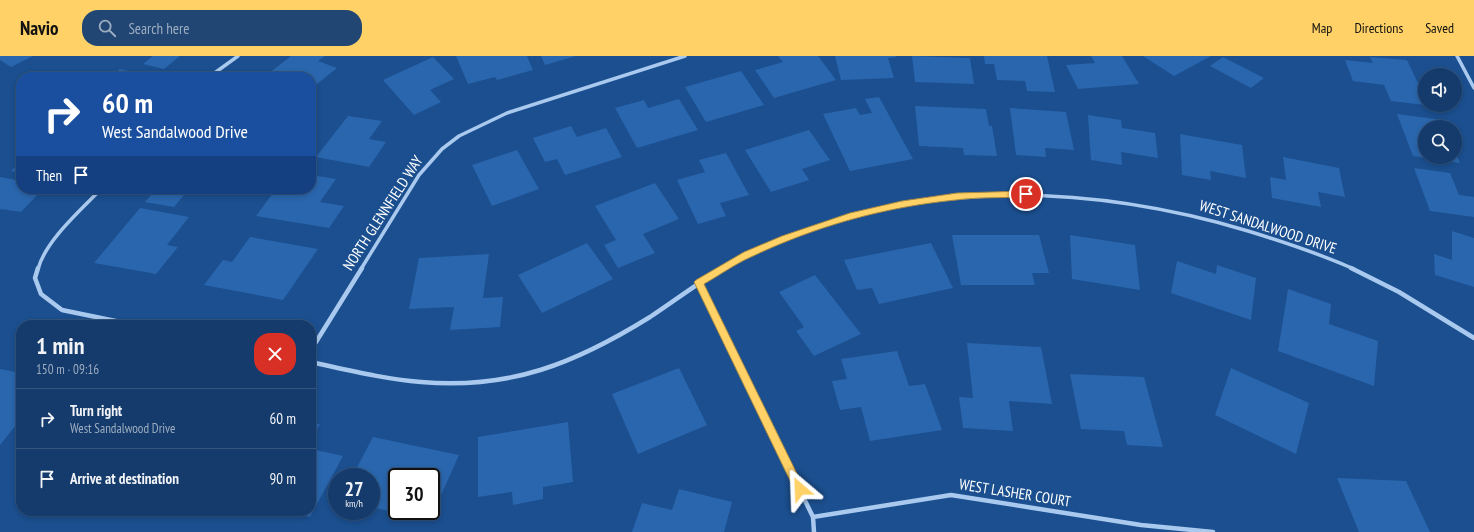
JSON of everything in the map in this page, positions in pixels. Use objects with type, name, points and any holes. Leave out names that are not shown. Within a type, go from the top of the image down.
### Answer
[{"type":"street","points":[[216,72],[238,56]]},
{"type":"street","name":"NORTH GLENNFIELD WAY","points":[[316,342],[419,175],[435,155],[457,138],[481,124],[507,113],[684,56]]},
{"type":"street","points":[[1457,56],[1474,88]]},
{"type":"street","points":[[95,194],[56,237],[40,260],[35,278],[41,294],[62,310],[111,320]]},
{"type":"street","name":"WEST SANDALWOOD DRIVE","points":[[316,363],[402,380],[442,384],[482,382],[518,376],[553,367],[586,352],[650,316],[699,282],[754,252],[797,233],[850,216],[902,204],[957,196],[1012,194],[1068,196],[1127,202],[1186,213],[1247,230],[1308,251],[1372,277],[1474,338]]},
{"type":"street","points":[[699,282],[813,517],[814,532]]},
{"type":"street","name":"WEST LASHER COURT","points":[[813,517],[951,495],[1140,525],[1213,532]]},
{"type":"building","points":[[0,56],[33,56],[11,67],[0,60]]},
{"type":"building","points":[[153,56],[180,56],[164,69],[143,64]]},
{"type":"building","points":[[291,56],[325,56],[318,61],[337,68],[316,85],[316,72],[270,72]]},
{"type":"building","points":[[456,56],[527,56],[533,70],[497,80],[495,77],[468,84]]},
{"type":"building","points":[[541,56],[576,56],[545,65]]},
{"type":"building","points":[[778,56],[818,56],[836,80],[774,98],[755,70],[783,62]]},
{"type":"building","points":[[835,56],[896,56],[897,57],[888,58],[894,78],[841,80]]},
{"type":"building","points":[[912,56],[970,58],[974,84],[915,82]]},
{"type":"building","points":[[984,56],[1047,56],[1055,92],[1027,91],[1025,81],[997,80],[994,64],[985,64]]},
{"type":"building","points":[[1091,56],[1122,56],[1139,84],[1078,89],[1066,65],[1095,63]]},
{"type":"building","points":[[1143,56],[1211,56],[1174,76]]},
{"type":"building","points":[[433,57],[454,79],[430,90],[441,102],[414,115],[383,80]]},
{"type":"building","points":[[1223,57],[1264,78],[1251,88],[1210,66]]},
{"type":"building","points":[[1370,57],[1407,60],[1418,83],[1418,104],[1391,101],[1384,85],[1353,81],[1345,60],[1373,63]]},
{"type":"building","points":[[120,69],[132,72],[117,72]]},
{"type":"building","points":[[741,71],[764,105],[706,122],[685,87]]},
{"type":"building","points":[[879,97],[913,159],[850,171],[823,114],[856,108],[860,115],[872,113],[865,99]]},
{"type":"building","points":[[679,99],[698,130],[637,148],[615,108],[644,100],[648,108]]},
{"type":"building","points":[[915,106],[986,109],[989,126],[992,126],[997,156],[964,155],[963,148],[919,146]]},
{"type":"building","points":[[1010,108],[1066,112],[1074,150],[1045,148],[1046,157],[1016,155]]},
{"type":"building","points":[[1397,114],[1442,120],[1418,120],[1418,157],[1413,156]]},
{"type":"building","points":[[1088,115],[1121,120],[1122,128],[1155,133],[1158,158],[1121,152],[1122,165],[1091,160]]},
{"type":"building","points":[[348,116],[382,121],[369,139],[386,142],[369,167],[316,157]]},
{"type":"building","points":[[571,126],[577,137],[606,128],[622,157],[565,175],[557,159],[545,162],[533,138]]},
{"type":"building","points":[[809,130],[830,160],[802,169],[809,180],[771,192],[745,150]]},
{"type":"building","points":[[1180,134],[1242,145],[1246,178],[1210,171],[1211,180],[1182,175]]},
{"type":"building","points":[[517,150],[539,189],[492,206],[472,165]]},
{"type":"building","points":[[726,153],[749,195],[720,203],[726,216],[698,224],[677,180],[705,172],[699,160]]},
{"type":"building","points":[[1283,157],[1339,168],[1345,197],[1318,192],[1321,207],[1272,198],[1270,177],[1286,180]]},
{"type":"building","points":[[16,166],[16,172],[11,171]]},
{"type":"building","points":[[1414,168],[1450,173],[1459,195],[1474,197],[1474,217],[1430,211]]},
{"type":"building","points":[[316,176],[336,179],[320,202],[344,206],[329,228],[256,216],[272,194],[316,194]]},
{"type":"building","points":[[0,177],[16,180],[16,194],[38,194],[21,212],[0,210]]},
{"type":"building","points":[[655,183],[679,219],[643,234],[655,253],[618,268],[604,245],[616,240],[595,206]]},
{"type":"building","points":[[152,194],[185,194],[174,207],[145,202]]},
{"type":"building","points":[[140,208],[189,217],[167,245],[178,247],[156,274],[94,263]]},
{"type":"building","points":[[1452,231],[1474,238],[1474,287],[1435,275],[1434,254],[1452,260]]},
{"type":"building","points":[[952,235],[1039,235],[1049,273],[1032,273],[1035,285],[961,285]]},
{"type":"building","points":[[1070,235],[1135,245],[1140,290],[1072,279]]},
{"type":"building","points":[[250,237],[318,249],[283,300],[204,285],[223,260],[232,262]]},
{"type":"building","points":[[587,243],[613,279],[542,313],[518,275]]},
{"type":"building","points":[[931,243],[953,288],[879,304],[872,288],[857,290],[844,260]]},
{"type":"building","points":[[489,254],[483,298],[503,297],[500,327],[450,330],[454,307],[409,309],[419,258]]},
{"type":"building","points":[[1177,261],[1216,274],[1217,265],[1256,278],[1251,320],[1171,293]]},
{"type":"building","points":[[815,275],[861,334],[814,356],[796,331],[804,327],[779,292]]},
{"type":"building","points":[[1288,289],[1331,304],[1329,324],[1378,341],[1374,386],[1278,351]]},
{"type":"building","points":[[967,343],[1041,347],[1052,404],[1009,401],[1013,431],[963,428],[959,397],[973,398]]},
{"type":"building","points":[[897,351],[909,386],[925,384],[942,430],[870,441],[861,407],[840,410],[832,381],[847,379],[841,359]]},
{"type":"building","points":[[679,368],[707,425],[638,454],[612,394]]},
{"type":"building","points":[[1231,368],[1309,403],[1296,454],[1215,415]]},
{"type":"building","points":[[0,369],[16,372],[16,425],[0,445]]},
{"type":"building","points":[[1070,374],[1144,377],[1163,447],[1127,445],[1124,431],[1081,429]]},
{"type":"building","points":[[568,422],[573,482],[543,487],[543,499],[513,505],[512,492],[478,497],[478,437]]},
{"type":"building","points":[[316,424],[320,424],[316,431]]},
{"type":"building","points":[[373,437],[459,455],[440,498],[440,468],[388,468],[388,511],[380,509],[380,468],[357,468]]},
{"type":"building","points":[[316,450],[343,456],[337,468],[328,468],[328,484],[316,506]]},
{"type":"building","points":[[1337,478],[1406,481],[1430,532],[1359,532]]},
{"type":"building","points":[[679,489],[732,502],[724,532],[632,532],[642,503],[672,510]]},
{"type":"route","points":[[800,489],[699,282],[747,255],[785,238],[850,216],[902,204],[957,196],[1026,194]]}]
